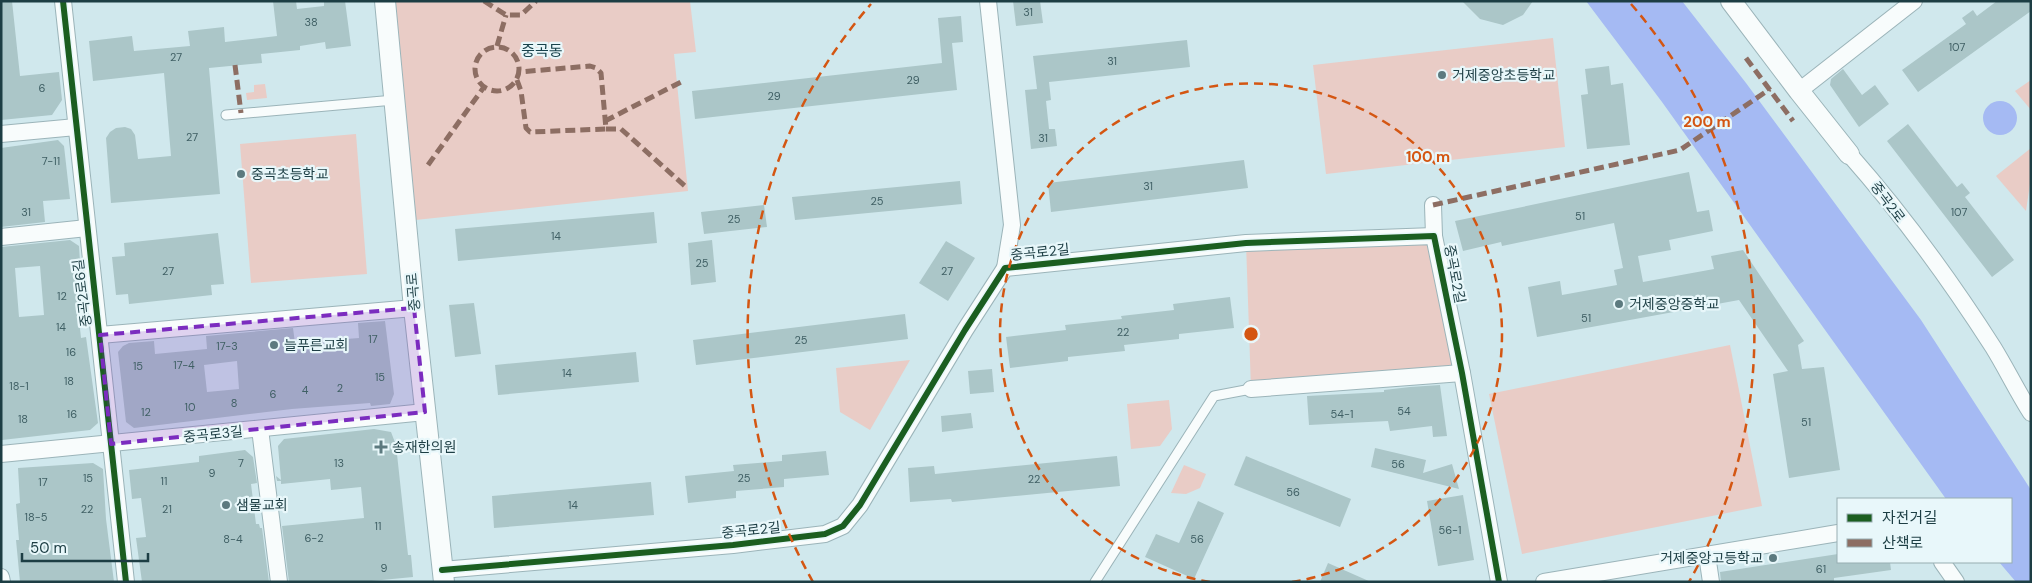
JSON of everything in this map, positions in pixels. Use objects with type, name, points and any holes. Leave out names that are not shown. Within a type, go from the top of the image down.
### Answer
[{"type":"street","name":"중곡2로6길","points":[[63,1],[126,582]]},
{"type":"street","name":"중곡로","points":[[385,1],[414,308],[443,576]]},
{"type":"street","points":[[988,1],[1012,225],[1005,268]]},
{"type":"street","name":"중곡2로","points":[[1731,1],[1799,91],[1874,183],[1973,316],[2031,413]]},
{"type":"street","points":[[1799,91],[1914,1]]},
{"type":"street","points":[[1,134],[76,127]]},
{"type":"street","points":[[1432,205],[1434,236]]},
{"type":"street","points":[[1,236],[87,228]]},
{"type":"street","name":"중곡로2길","points":[[443,576],[825,534],[844,526],[860,505],[960,338],[1005,268],[1246,244],[1434,236],[1462,373],[1500,582]]},
{"type":"street","points":[[100,335],[414,308]]},
{"type":"street","points":[[1251,389],[1462,373]]},
{"type":"street","name":"중곡로3길","points":[[1,454],[426,412]]},
{"type":"street","points":[[260,429],[279,582]]},
{"type":"street","points":[[1544,582],[1837,533]]},
{"type":"street","points":[[1707,555],[1712,582]]},
{"type":"street","points":[[1943,563],[1956,582]]},
{"type":"street","points":[[1,577],[2,582]]},
{"type":"lane","points":[[226,115],[394,100]]},
{"type":"lane","points":[[1095,582],[1214,396],[1251,389]]},
{"type":"highlighted area","points":[[414,308],[425,412],[111,444],[100,335]]},
{"type":"shaded area","points":[[385,1],[690,1],[696,52],[674,54],[688,191],[406,221]]},
{"type":"shaded area","points":[[1553,38],[1565,147],[1326,174],[1313,65]]},
{"type":"shaded area","points":[[2031,80],[2031,110],[2015,91]]},
{"type":"shaded area","points":[[265,84],[267,98],[247,100],[246,93],[254,92],[254,85]]},
{"type":"shaded area","points":[[356,134],[367,274],[251,283],[240,144]]},
{"type":"shaded area","points":[[2031,148],[2031,177],[2026,211],[1996,176]]},
{"type":"shaded area","points":[[1434,236],[1462,373],[1251,389],[1246,243]]},
{"type":"shaded area","points":[[1730,345],[1762,506],[1522,554],[1489,394]]},
{"type":"shaded area","points":[[910,360],[870,430],[840,412],[836,368]]},
{"type":"shaded area","points":[[1169,400],[1172,429],[1160,446],[1131,449],[1127,404]]},
{"type":"shaded area","points":[[1184,465],[1206,474],[1200,488],[1186,494],[1171,493]]},
{"type":"water","points":[[1586,1],[1682,1],[1746,83],[1921,320],[2031,490],[2031,582],[2016,582],[2000,563],[2012,563],[2012,498],[1945,498],[1662,102]]},
{"type":"water","points":[[2000,101],[2012,106],[2017,118],[2012,130],[2000,135],[1988,130],[1983,118],[1988,106]]},
{"type":"building","points":[[1,1],[12,1],[20,76],[59,72],[62,100],[52,115],[1,120]]},
{"type":"building","points":[[273,1],[296,1],[297,9],[324,6],[324,1],[345,1],[351,46],[326,49],[325,42],[300,46],[300,50],[261,54],[262,63],[209,68],[220,194],[111,203],[106,138],[110,132],[116,128],[125,127],[131,129],[135,135],[138,159],[171,156],[164,73],[93,81],[89,41],[132,36],[134,51],[190,46],[188,31],[224,27],[225,42],[277,36]]},
{"type":"building","points":[[1013,1],[1040,1],[1043,23],[1016,26]]},
{"type":"building","points":[[1462,1],[1533,1],[1523,15],[1503,25],[1480,19]]},
{"type":"building","points":[[1997,1],[2031,1],[2031,11],[1918,92],[1902,70],[1966,24],[1962,18],[1973,10],[1977,16]]},
{"type":"building","points":[[961,16],[963,42],[952,43],[957,90],[695,119],[692,91],[942,63],[938,18]]},
{"type":"building","points":[[1187,40],[1190,67],[1049,82],[1051,100],[1046,101],[1049,129],[1055,129],[1057,146],[1031,149],[1025,90],[1037,89],[1033,56]]},
{"type":"building","points":[[1609,66],[1611,85],[1623,83],[1630,145],[1587,149],[1581,95],[1588,94],[1585,69]]},
{"type":"building","points":[[1843,69],[1862,95],[1875,85],[1889,104],[1859,127],[1830,85],[1831,79]]},
{"type":"building","points":[[1908,124],[1957,187],[1962,183],[1970,193],[1965,197],[2014,260],[1992,277],[1887,141]]},
{"type":"building","points":[[58,140],[64,146],[70,199],[43,201],[45,222],[1,227],[1,148]]},
{"type":"building","points":[[1244,160],[1248,188],[1051,212],[1048,183]]},
{"type":"building","points":[[1689,172],[1697,212],[1709,210],[1713,231],[1669,240],[1671,250],[1638,256],[1643,282],[1714,269],[1711,256],[1743,250],[1804,341],[1798,345],[1802,369],[1824,367],[1840,470],[1789,478],[1773,374],[1788,371],[1739,300],[1537,337],[1528,287],[1560,281],[1562,295],[1617,285],[1614,270],[1623,268],[1614,223],[1502,246],[1501,242],[1463,251],[1455,221]]},
{"type":"building","points":[[960,181],[962,204],[795,220],[792,197]]},
{"type":"building","points":[[764,205],[767,227],[704,234],[701,212]]},
{"type":"building","points":[[654,212],[657,243],[458,261],[455,229]]},
{"type":"building","points":[[218,233],[224,284],[211,285],[212,295],[129,304],[128,294],[116,295],[112,257],[125,256],[124,243]]},
{"type":"building","points":[[70,240],[79,246],[83,310],[78,310],[81,338],[86,337],[98,423],[90,430],[2,440],[1,247]],"holes":[[[40,266],[44,315],[19,317],[15,268]]]},
{"type":"building","points":[[712,240],[716,282],[691,285],[688,243]]},
{"type":"building","points":[[946,241],[975,258],[948,301],[919,283]]},
{"type":"building","points":[[1230,297],[1234,328],[1179,334],[1179,339],[1124,345],[1125,351],[1068,357],[1068,361],[1010,368],[1006,337],[1066,330],[1065,325],[1122,319],[1121,316],[1174,310],[1173,304]]},
{"type":"building","points":[[474,303],[481,354],[455,357],[449,305]]},
{"type":"building","points":[[905,314],[908,339],[696,365],[693,340]]},
{"type":"building","points":[[385,321],[394,394],[390,404],[371,406],[370,403],[292,409],[134,428],[126,422],[118,352],[129,343],[154,341],[155,354],[207,349],[206,336],[293,328],[295,343],[359,338],[358,323]],"holes":[[[237,361],[239,389],[207,392],[204,365]]]},
{"type":"building","points":[[636,352],[639,382],[498,395],[495,365]]},
{"type":"building","points":[[992,369],[994,392],[970,394],[968,371]]},
{"type":"building","points":[[1440,385],[1447,436],[1433,437],[1432,426],[1390,431],[1388,421],[1309,425],[1307,396],[1384,392],[1384,390]]},
{"type":"building","points":[[971,413],[973,428],[942,432],[941,416]]},
{"type":"building","points":[[374,429],[391,432],[396,445],[408,555],[411,555],[413,577],[361,582],[289,582],[282,526],[364,518],[361,487],[331,490],[330,479],[281,484],[281,481],[277,481],[276,476],[281,480],[278,446],[284,439]]},
{"type":"building","points":[[1375,448],[1426,460],[1423,473],[1452,464],[1459,489],[1371,467]]},
{"type":"building","points":[[245,450],[253,457],[257,483],[251,484],[256,524],[259,524],[260,528],[262,528],[269,582],[142,582],[136,538],[146,537],[141,498],[132,499],[129,470],[199,462],[199,456]]},
{"type":"building","points":[[826,451],[829,475],[784,479],[784,487],[736,491],[736,498],[688,503],[685,476],[734,471],[733,465],[782,461],[782,455]]},
{"type":"building","points":[[1117,456],[1120,486],[952,502],[951,499],[910,502],[908,468],[934,466],[935,474]]},
{"type":"building","points":[[1246,456],[1351,499],[1340,527],[1234,485]]},
{"type":"building","points":[[93,463],[103,469],[106,519],[114,582],[20,582],[16,540],[19,540],[16,504],[20,503],[18,468]]},
{"type":"building","points":[[651,482],[654,515],[494,528],[492,496]]},
{"type":"building","points":[[1463,495],[1474,560],[1438,566],[1427,501]]},
{"type":"building","points":[[1198,501],[1224,513],[1194,579],[1145,557],[1156,534],[1179,543]]},
{"type":"building","points":[[1837,554],[1837,563],[1890,563],[1891,570],[1834,578],[1834,582],[1721,582],[1720,572]]},
{"type":"building","points":[[1328,563],[1371,582],[1320,582]]},
{"type":"marked path","points":[[484,1],[506,15],[521,15],[536,1]]},
{"type":"marked path","points":[[497,46],[506,15]]},
{"type":"marked path","points":[[501,47],[513,53],[518,60],[519,69],[518,78],[513,85],[506,90],[493,91],[481,85],[476,78],[475,65],[481,53],[488,48],[501,47]]},
{"type":"marked path","points":[[1746,58],[1793,121]]},
{"type":"marked path","points":[[235,65],[241,113]]},
{"type":"marked path","points":[[517,80],[521,91],[526,128],[530,132],[606,129],[601,73],[596,68],[590,66],[519,72]]},
{"type":"marked path","points":[[605,121],[683,81]]},
{"type":"marked path","points":[[428,165],[484,87]]},
{"type":"marked path","points":[[1433,205],[1680,150],[1770,89]]},
{"type":"marked path","points":[[606,129],[621,129],[685,186]]},
{"type":"cycle path","points":[[63,1],[126,582]]},
{"type":"cycle path","points":[[442,570],[733,545],[825,534],[843,526],[860,505],[965,330],[1005,268],[1246,243],[1434,236],[1462,373],[1499,582]]},
{"type":"place","name":"거제중앙초등학교","points":[[1442,75]]},
{"type":"place","name":"중곡초등학교","points":[[241,174]]},
{"type":"place","name":"거제중앙중학교","points":[[1619,304]]},
{"type":"place","name":"늘푸른교회","points":[[274,345]]},
{"type":"place","name":"송재한의원","points":[[381,447]]},
{"type":"place","name":"샘물교회","points":[[226,505]]},
{"type":"place","name":"거제중앙고등학교","points":[[1773,558]]},
{"type":"district","name":"중곡동","points":[[542,51]]}]
